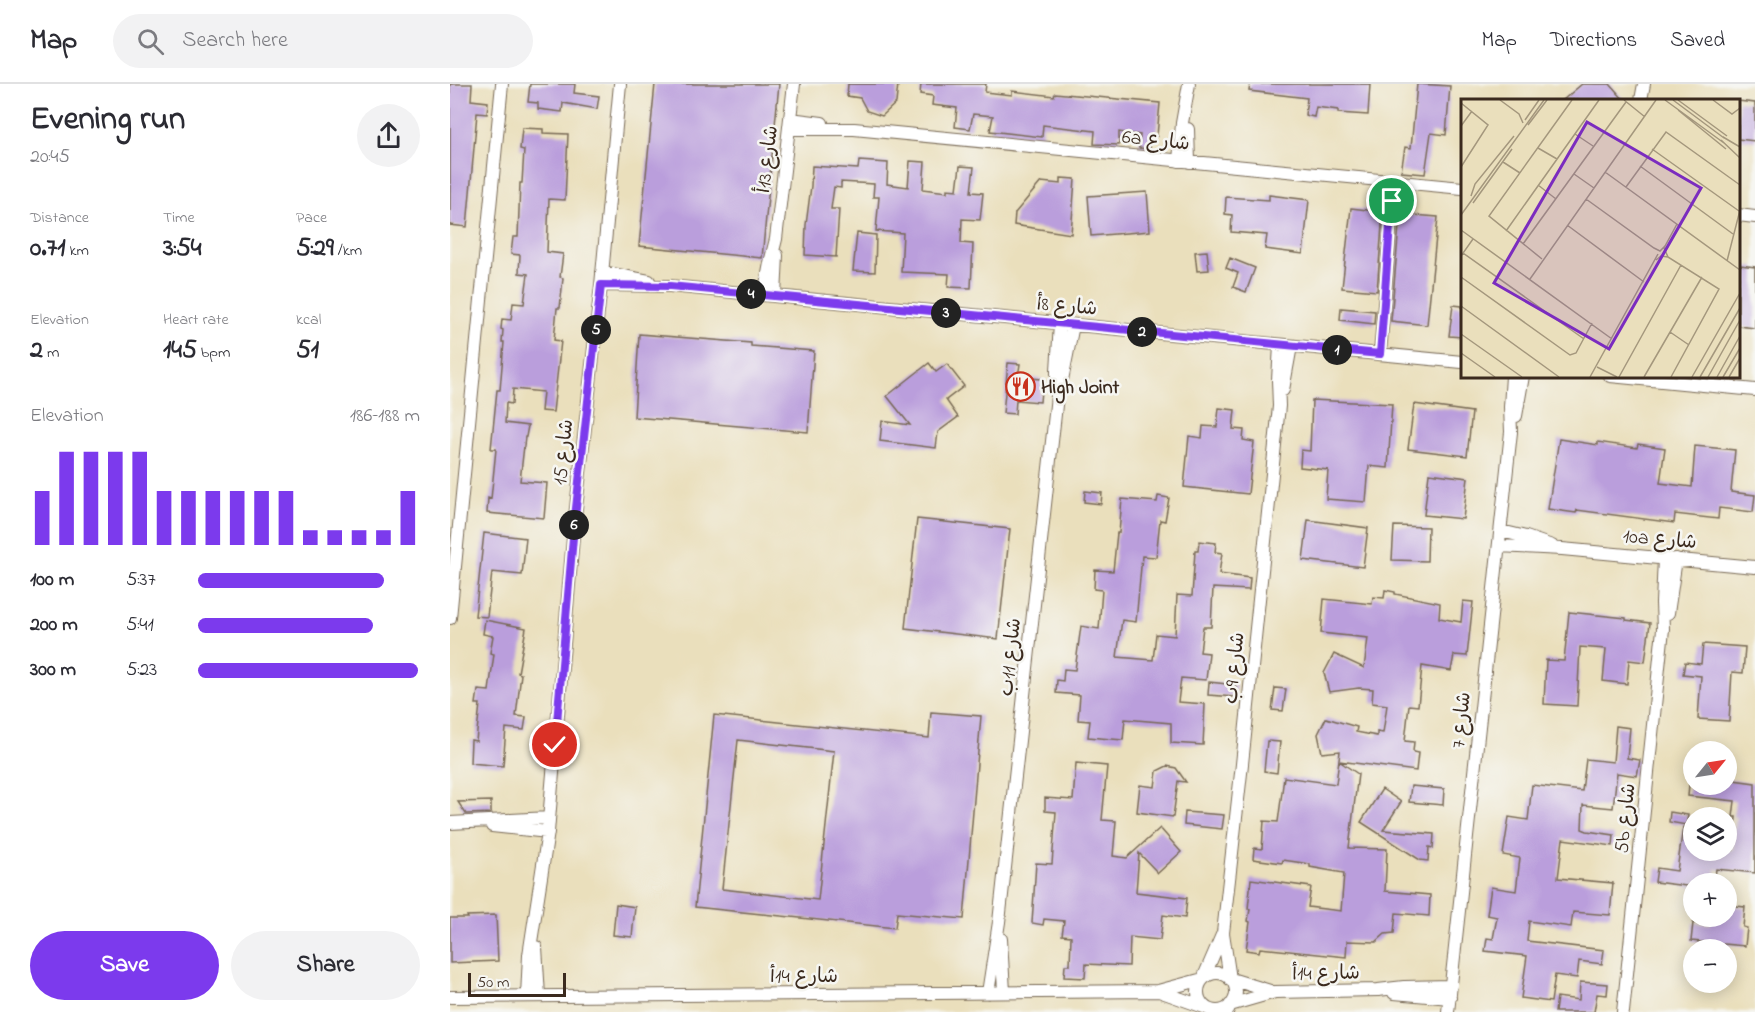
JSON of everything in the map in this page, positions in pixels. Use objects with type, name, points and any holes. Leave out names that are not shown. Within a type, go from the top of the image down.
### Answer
[{"type":"street","points":[[450,618],[501,84]]},
{"type":"street","name":"شارع 15","points":[[533,996],[529,962],[548,832],[574,526],[602,278],[620,84]]},
{"type":"street","name":"شارع 13أ","points":[[770,296],[794,84]]},
{"type":"street","points":[[1184,161],[1182,123],[1189,84]]},
{"type":"street","points":[[1638,84],[1639,99]]},
{"type":"street","points":[[1639,99],[1644,84]]},
{"type":"street","name":"6a شارع","points":[[790,124],[1461,188]]},
{"type":"street","points":[[1380,354],[1394,182]]},
{"type":"street","points":[[1740,215],[1755,217]]},
{"type":"street","name":"شارع 8أ","points":[[602,278],[644,279],[668,286],[1461,362]]},
{"type":"street","name":"شارع 11ب","points":[[988,993],[999,922],[1057,396],[1060,324]]},
{"type":"street","name":"شارع 11ب","points":[[1057,396],[1067,360],[1073,325]]},
{"type":"street","name":"شارع 9ب","points":[[1230,979],[1223,933],[1279,406],[1288,369],[1286,345]]},
{"type":"street","name":"شارع 7","points":[[1448,1012],[1511,432],[1512,378]]},
{"type":"street","name":"شارع 7","points":[[1511,432],[1523,378]]},
{"type":"street","points":[[1631,378],[1755,390]]},
{"type":"street","name":"10a شارع","points":[[1501,531],[1562,549]]},
{"type":"street","name":"10a شارع","points":[[1499,546],[1562,549],[1755,567]]},
{"type":"street","name":"5b شارع","points":[[1623,1012],[1663,629],[1672,592],[1670,559]]},
{"type":"street","points":[[450,823],[549,818]]},
{"type":"street","points":[[476,823],[548,832]]},
{"type":"street","name":"شارع 11ب","points":[[999,922],[1004,992]]},
{"type":"street","name":"شارع 9ب","points":[[1203,979],[1223,933]]},
{"type":"street","points":[[1219,973],[1230,979],[1236,990],[1229,1009],[1219,1011],[1205,1009],[1198,994],[1203,979],[1210,974],[1219,973]]},
{"type":"street","name":"شارع 14أ","points":[[450,997],[1158,991],[1203,979]]},
{"type":"street","name":"شارع 14أ","points":[[1230,979],[1275,992],[1378,990],[1404,987],[1451,992]]},
{"type":"street","name":"شارع 14أ","points":[[1158,991],[1205,1009]]},
{"type":"street","name":"شارع 14أ","points":[[1229,1009],[1275,992]]},
{"type":"building","points":[[450,84],[472,84],[471,100],[488,102],[487,114],[477,113],[467,227],[450,225]]},
{"type":"building","points":[[530,84],[575,84],[574,93],[599,96],[597,109],[563,103],[562,112],[538,109],[538,103],[528,102]]},
{"type":"building","points":[[655,84],[779,84],[762,258],[639,246]]},
{"type":"building","points":[[848,84],[898,84],[896,103],[882,116],[867,111],[860,98],[847,96]]},
{"type":"building","points":[[921,84],[986,84],[985,92],[1012,95],[1012,91],[1054,96],[1055,93],[1160,103],[1157,136],[1151,136],[1150,149],[1139,148],[1140,135],[1119,132],[1119,145],[1094,144],[1095,131],[1043,125],[1042,137],[990,131],[993,116],[973,114],[970,129],[955,127],[957,108],[932,105],[933,96],[920,94]]},
{"type":"building","points":[[1250,84],[1370,84],[1368,115],[1338,113],[1338,110],[1316,107],[1314,117],[1305,115],[1307,98],[1249,91]]},
{"type":"building","points":[[1417,84],[1450,86],[1446,135],[1431,133],[1425,174],[1401,172],[1405,147],[1411,148]]},
{"type":"building","points":[[1582,84],[1610,84],[1623,99],[1564,99]]},
{"type":"building","points":[[1740,101],[1755,103],[1755,141],[1740,139]]},
{"type":"building","points":[[522,128],[543,129],[543,133],[568,134],[565,200],[549,199],[547,252],[563,254],[560,308],[557,308],[554,340],[561,341],[553,412],[541,411],[543,392],[513,389],[512,404],[506,403],[505,423],[528,426],[520,481],[547,483],[544,518],[487,513],[488,498],[491,499],[496,449],[491,449],[497,390],[500,390],[504,342],[502,342],[502,319],[511,320],[513,303],[524,304],[528,274],[519,273],[520,255],[511,254],[513,237],[518,237],[524,150],[520,149]]},
{"type":"building","points":[[859,161],[888,163],[887,184],[908,187],[910,161],[925,162],[923,189],[947,192],[947,189],[957,190],[960,166],[974,167],[971,192],[983,193],[980,220],[962,219],[961,243],[973,244],[971,288],[948,287],[949,274],[901,272],[903,233],[876,231],[879,197],[873,197],[874,184],[841,182],[841,188],[834,187],[831,209],[839,209],[836,257],[805,255],[812,166],[858,169]]},
{"type":"building","points":[[1061,178],[1075,179],[1071,234],[1014,225],[1015,213],[1041,182],[1061,184]]},
{"type":"building","points":[[1147,192],[1150,231],[1091,236],[1088,196]]},
{"type":"building","points":[[1269,195],[1309,200],[1303,254],[1265,249],[1267,235],[1231,232],[1232,215],[1225,214],[1226,197],[1269,200]]},
{"type":"building","points":[[1351,208],[1383,212],[1377,291],[1342,288]]},
{"type":"building","points":[[1400,214],[1438,217],[1427,325],[1391,321]]},
{"type":"building","points":[[857,233],[876,235],[875,272],[853,271]]},
{"type":"building","points":[[1207,251],[1209,270],[1197,271],[1195,252]]},
{"type":"building","points":[[1230,258],[1255,268],[1246,292],[1233,287],[1238,273],[1226,268]]},
{"type":"building","points":[[1740,265],[1755,267],[1755,328],[1740,326]]},
{"type":"building","points":[[1453,305],[1461,306],[1461,337],[1449,336]]},
{"type":"building","points":[[1341,308],[1375,311],[1374,324],[1340,320]]},
{"type":"building","points":[[639,334],[751,343],[751,346],[814,351],[808,432],[634,417]]},
{"type":"building","points":[[929,363],[936,372],[947,364],[964,386],[946,400],[958,417],[938,432],[936,448],[880,441],[882,421],[910,425],[887,396]]},
{"type":"building","points":[[1008,363],[1020,364],[1018,377],[1042,379],[1040,402],[1016,400],[1015,414],[1003,413]]},
{"type":"building","points":[[1312,400],[1392,404],[1388,468],[1369,466],[1366,502],[1326,499],[1328,470],[1300,467],[1301,450],[1310,451]]},
{"type":"building","points":[[1414,404],[1472,412],[1467,456],[1408,449]]},
{"type":"building","points":[[1219,408],[1235,410],[1233,429],[1244,430],[1243,440],[1254,442],[1248,494],[1184,487],[1189,436],[1202,438],[1203,426],[1217,427]]},
{"type":"building","points":[[1559,439],[1598,445],[1598,442],[1637,448],[1638,444],[1665,448],[1660,483],[1692,487],[1695,446],[1735,450],[1731,492],[1755,495],[1753,512],[1719,508],[1718,519],[1675,514],[1674,523],[1577,510],[1576,513],[1548,509]]},
{"type":"building","points":[[1429,473],[1468,478],[1463,519],[1424,515]]},
{"type":"building","points":[[1085,491],[1102,493],[1101,504],[1084,502]]},
{"type":"building","points":[[1158,496],[1169,498],[1165,521],[1160,520],[1156,557],[1142,556],[1136,622],[1122,620],[1117,657],[1153,660],[1156,634],[1175,636],[1177,595],[1192,596],[1195,551],[1198,551],[1199,541],[1216,543],[1215,552],[1222,553],[1219,574],[1250,578],[1249,590],[1213,588],[1211,627],[1203,627],[1200,652],[1209,653],[1206,680],[1181,678],[1178,702],[1205,704],[1203,745],[1171,743],[1171,723],[1125,719],[1123,740],[1088,737],[1090,721],[1078,720],[1080,695],[1056,693],[1057,680],[1063,681],[1064,669],[1075,670],[1081,626],[1099,629],[1102,590],[1094,589],[1095,570],[1113,571],[1122,499],[1157,502]]},
{"type":"building","points":[[917,519],[1010,529],[998,639],[905,628]]},
{"type":"building","points":[[1308,520],[1368,528],[1363,567],[1303,560]]},
{"type":"building","points":[[1394,526],[1428,527],[1427,561],[1392,560]]},
{"type":"building","points":[[484,533],[526,538],[522,575],[492,572],[487,617],[475,616]]},
{"type":"building","points":[[1385,590],[1440,603],[1439,618],[1461,622],[1463,601],[1473,602],[1467,656],[1454,655],[1451,671],[1422,666],[1418,706],[1409,705],[1405,741],[1414,742],[1413,752],[1418,753],[1416,771],[1339,761],[1358,774],[1349,848],[1387,849],[1385,891],[1430,895],[1429,916],[1396,913],[1394,933],[1385,934],[1376,942],[1347,941],[1346,957],[1260,948],[1259,952],[1246,950],[1250,922],[1248,921],[1250,909],[1248,909],[1251,879],[1311,887],[1308,907],[1341,911],[1344,873],[1310,867],[1310,864],[1253,859],[1254,848],[1262,849],[1264,821],[1278,822],[1284,777],[1336,784],[1340,751],[1322,753],[1318,734],[1326,718],[1357,727],[1356,732],[1377,736],[1377,732],[1383,733],[1387,705],[1372,703],[1373,689],[1359,688],[1329,692],[1324,673],[1334,654],[1364,668],[1368,638],[1321,633],[1324,599],[1372,604],[1373,597],[1384,598]]},
{"type":"building","points":[[1569,612],[1650,623],[1645,662],[1629,660],[1627,684],[1603,681],[1606,649],[1580,647],[1577,706],[1544,704],[1546,660],[1564,661]]},
{"type":"building","points":[[485,620],[526,628],[518,673],[521,674],[516,716],[526,717],[524,730],[506,728],[503,766],[470,763],[471,740],[476,741],[480,704],[476,704],[478,690],[489,691],[494,654],[490,653],[493,636],[483,634]]},
{"type":"building","points":[[1703,644],[1745,647],[1743,673],[1732,672],[1729,721],[1698,719],[1701,676],[1683,674],[1685,662],[1701,664]]},
{"type":"building","points":[[1209,682],[1236,685],[1235,697],[1208,695]]},
{"type":"building","points":[[1275,688],[1286,689],[1283,711],[1272,710]]},
{"type":"building","points":[[931,712],[981,716],[964,919],[897,913],[895,928],[695,907],[714,715],[929,738]],"holes":[[[738,740],[834,751],[818,900],[722,889]]]},
{"type":"building","points":[[1616,726],[1630,728],[1627,758],[1640,760],[1637,776],[1617,773],[1613,808],[1583,805],[1582,829],[1614,835],[1613,846],[1563,839],[1558,878],[1613,883],[1610,915],[1573,912],[1571,927],[1529,921],[1527,941],[1604,950],[1602,964],[1579,961],[1577,978],[1555,975],[1551,1002],[1521,998],[1527,956],[1485,951],[1487,938],[1493,939],[1497,917],[1487,915],[1491,887],[1516,891],[1520,858],[1503,855],[1509,817],[1528,820],[1532,785],[1582,791],[1586,759],[1613,762]]},
{"type":"building","points":[[1267,741],[1280,742],[1277,773],[1264,771]]},
{"type":"building","points":[[1076,763],[1107,766],[1102,820],[1116,821],[1113,856],[1127,858],[1160,828],[1181,852],[1158,873],[1139,853],[1136,892],[1187,898],[1185,918],[1163,915],[1160,940],[1130,937],[1129,966],[1086,964],[1085,978],[1064,977],[1065,965],[1070,965],[1071,936],[1062,935],[1064,921],[1044,919],[1043,925],[1032,923],[1036,863],[1052,864],[1056,812],[1045,811],[1045,798],[1073,800]]},
{"type":"building","points":[[1167,766],[1176,768],[1186,782],[1178,781],[1173,817],[1137,812],[1140,785],[1155,787],[1157,771]]},
{"type":"building","points":[[1737,781],[1755,783],[1755,873],[1716,869],[1715,873],[1683,873],[1683,886],[1655,882],[1657,868],[1677,871],[1683,827],[1683,861],[1737,861],[1735,801],[1688,796],[1737,795]]},
{"type":"building","points":[[1411,786],[1444,789],[1443,805],[1409,802]]},
{"type":"building","points":[[1382,789],[1401,802],[1383,830],[1434,834],[1433,848],[1429,847],[1428,861],[1420,860],[1361,822]]},
{"type":"building","points":[[491,801],[491,813],[466,814],[458,802]]},
{"type":"building","points":[[1185,812],[1224,815],[1222,829],[1184,825]]},
{"type":"building","points":[[1670,812],[1683,814],[1683,824],[1669,822]]},
{"type":"building","points":[[616,904],[635,907],[632,937],[613,935]]},
{"type":"building","points":[[1737,906],[1745,907],[1743,927],[1747,928],[1745,946],[1737,945],[1737,939],[1691,939],[1693,927],[1737,927]]},
{"type":"building","points":[[496,915],[498,961],[450,963],[450,918]]},
{"type":"building","points":[[1580,982],[1608,984],[1607,995],[1597,994],[1594,1012],[1555,1012],[1557,997],[1579,1000]]},
{"type":"place","name":"High Joint","points":[[1020,386]]},
{"type":"route","points":[[555,745],[584,426],[601,285],[670,286],[1380,354],[1392,201]]}]
